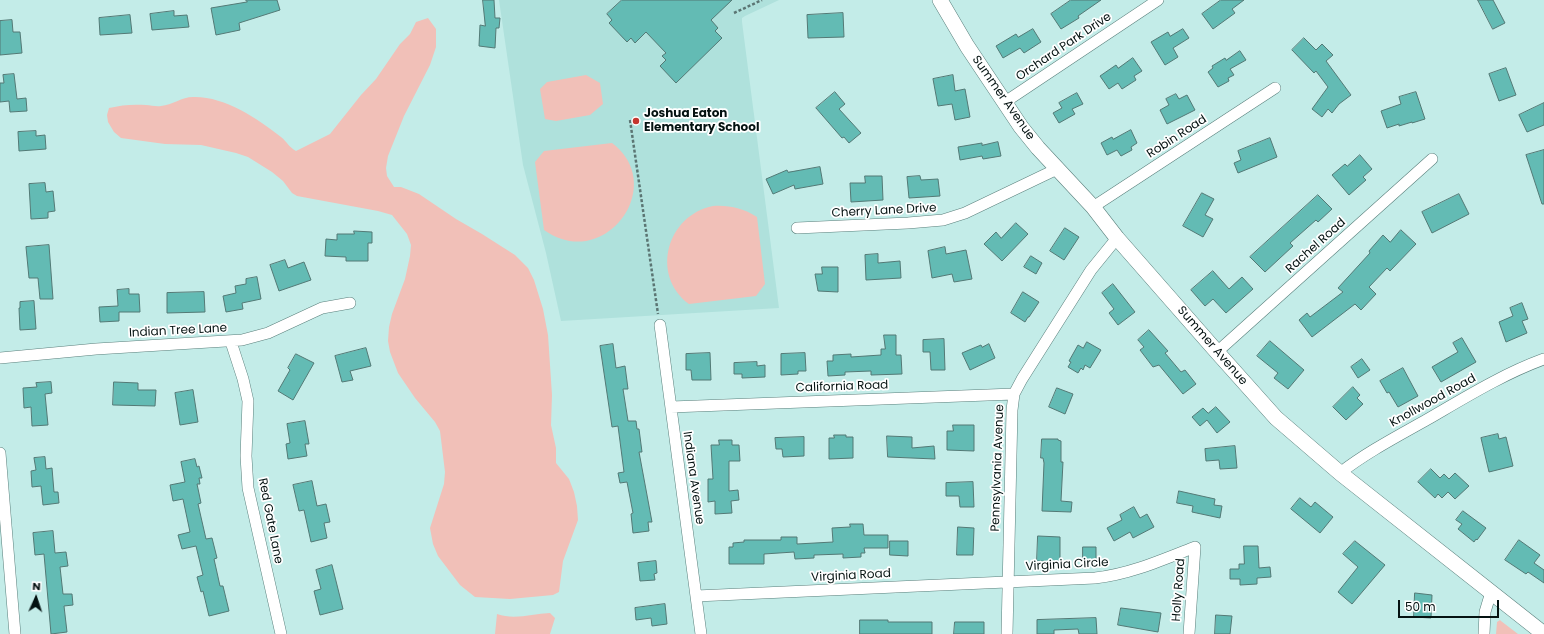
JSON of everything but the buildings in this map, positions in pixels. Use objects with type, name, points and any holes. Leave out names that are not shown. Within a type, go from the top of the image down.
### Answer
[{"type":"street","name":"Summer Avenue","points":[[940,0],[950,20],[1021,127],[1276,418],[1340,473],[1544,634]]},
{"type":"street","name":"Orchard Park Drive","points":[[1005,102],[1158,0]]},
{"type":"street","name":"Robin Road","points":[[1092,207],[1275,88]]},
{"type":"street","name":"Rachel Road","points":[[1217,352],[1432,159]]},
{"type":"street","name":"Cherry Lane Drive","points":[[797,228],[908,224],[943,220],[965,213],[1057,169]]},
{"type":"street","name":"Pennsylvania Avenue","points":[[1007,634],[1012,410],[1014,394],[1091,270],[1117,238]]},
{"type":"street","name":"Indian Tree Lane","points":[[0,358],[152,345],[231,342],[268,333],[322,308],[350,303]]},
{"type":"street","name":"Indiana Avenue","points":[[660,325],[701,634]]},
{"type":"street","name":"Red Gate Lane","points":[[231,342],[244,379],[248,401],[246,462],[248,488],[281,634]]},
{"type":"street","name":"Knollwood Road","points":[[1340,473],[1359,458],[1374,449],[1494,382],[1544,359]]},
{"type":"street","name":"California Road","points":[[670,407],[1014,394]]},
{"type":"street","points":[[0,453],[15,634]]},
{"type":"street","name":"Virginia Circle","points":[[1008,581],[1081,579],[1109,576],[1134,570],[1195,547]]},
{"type":"street","name":"Holly Road","points":[[1189,634],[1195,547]]},
{"type":"street","name":"Virginia Road","points":[[696,596],[1008,581]]},
{"type":"street","points":[[1484,634],[1484,614],[1491,592]]},
{"type":"path","points":[[734,13],[762,0]]},
{"type":"path","points":[[630,120],[660,325]]},
{"type":"shaded area","name":"Joshua Eaton Elementary School","points":[[499,0],[779,0],[745,16],[742,18],[742,22],[779,308],[561,321],[546,253],[523,165]]},
{"type":"shaded area","points":[[428,18],[436,29],[436,47],[430,65],[404,116],[388,156],[386,168],[387,176],[394,187],[401,187],[419,194],[456,219],[515,255],[528,268],[534,280],[543,309],[548,335],[552,395],[551,425],[556,448],[556,463],[569,479],[574,492],[578,520],[563,561],[559,592],[553,595],[510,599],[475,597],[460,585],[438,556],[433,544],[430,528],[444,484],[445,472],[440,431],[435,422],[415,398],[398,373],[390,352],[388,341],[392,314],[405,279],[411,245],[407,234],[392,215],[297,196],[292,193],[283,181],[272,172],[248,157],[201,145],[165,144],[121,138],[114,132],[108,122],[107,115],[109,108],[123,105],[159,106],[189,97],[205,98],[228,104],[251,116],[281,137],[296,151],[330,134],[361,95],[376,79],[400,44],[410,34],[416,22]]},
{"type":"shaded area","points":[[586,75],[600,83],[603,104],[590,115],[556,121],[545,119],[540,89],[547,82]]},
{"type":"shaded area","points":[[612,143],[628,161],[634,181],[631,201],[622,219],[607,233],[588,241],[566,240],[544,230],[535,162],[544,151]]},
{"type":"shaded area","points":[[713,206],[736,208],[757,217],[765,284],[756,296],[689,304],[677,292],[670,278],[667,263],[669,248],[675,233],[684,221],[697,212]]},
{"type":"shaded area","points":[[550,613],[555,618],[550,634],[495,634],[497,614],[516,617]]},
{"type":"shaded area","points":[[1500,620],[1518,634],[1496,634],[1497,622]]},
{"type":"place","name":"Joshua Eaton Elementary School","points":[[636,121]]}]
